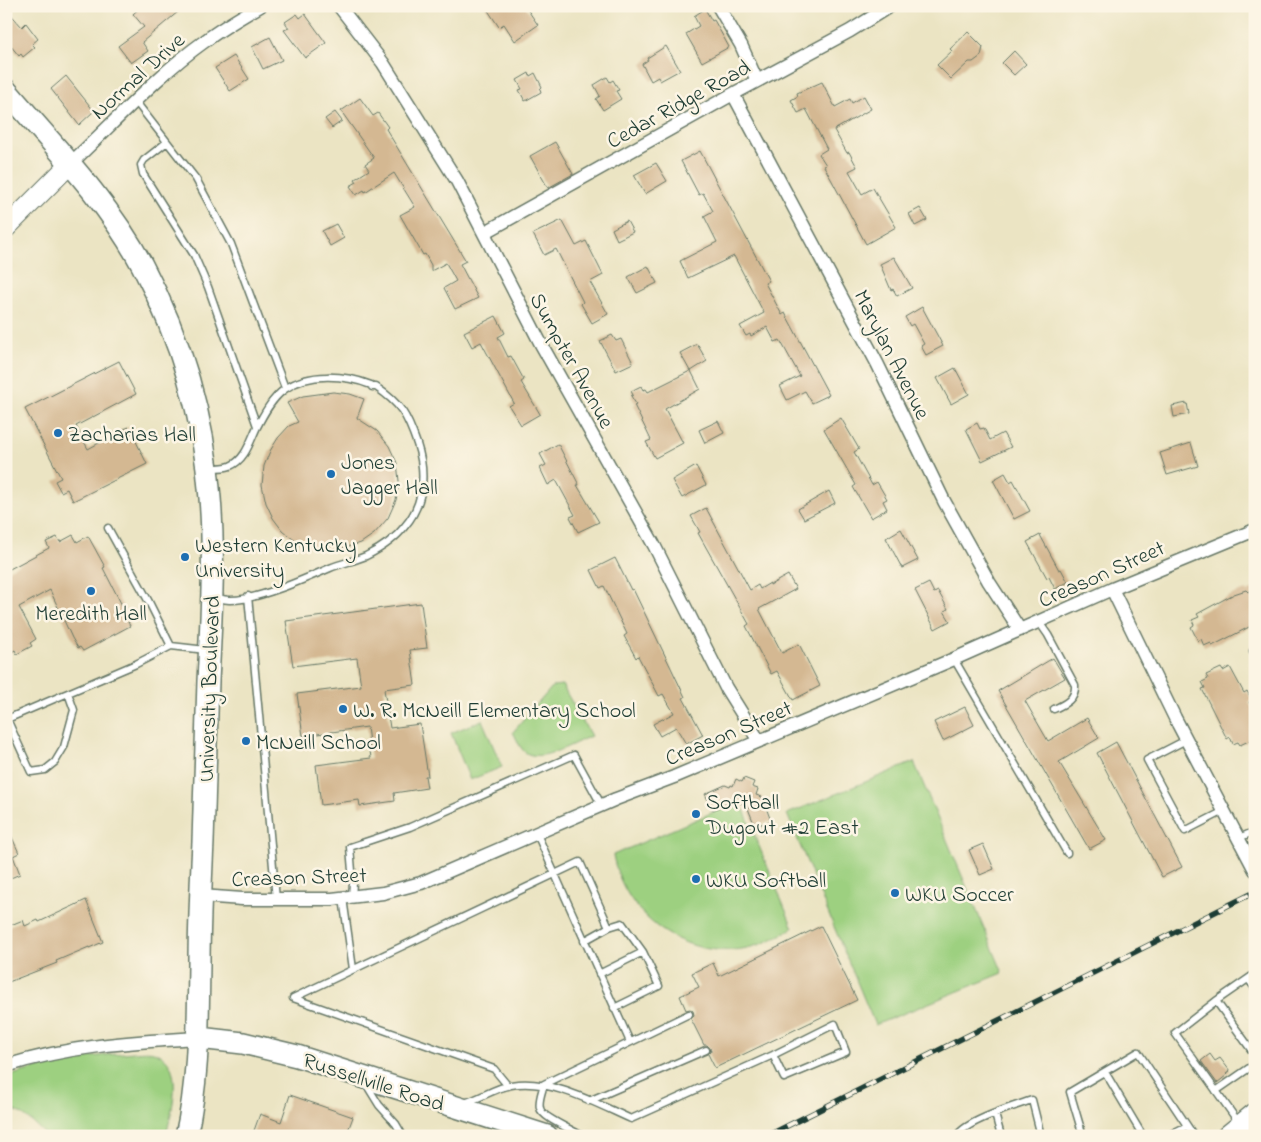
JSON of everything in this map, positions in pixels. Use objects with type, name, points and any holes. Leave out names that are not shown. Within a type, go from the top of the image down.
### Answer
[{"type":"main road","name":"University Boulevard","points":[[6,90],[70,164],[120,230],[142,266],[179,351],[192,391],[203,439],[208,469],[212,526],[210,650],[198,1038],[196,1072],[186,1136]]},
{"type":"main road","name":"Russellville Road","points":[[198,1038],[243,1042],[262,1047],[547,1136]]},
{"type":"street","name":"Normal Drive","points":[[70,164],[162,77],[204,41],[260,6]]},
{"type":"street","name":"Sumpter Avenue","points":[[339,6],[396,82],[444,158],[541,344],[654,545],[726,688],[759,741]]},
{"type":"street","points":[[718,6],[741,44],[757,81]]},
{"type":"street","name":"Cedar Ridge Road","points":[[484,233],[850,31],[890,6]]},
{"type":"street","name":"Marylan Avenue","points":[[733,94],[877,364],[944,501],[989,582],[1020,630]]},
{"type":"street","points":[[6,228],[70,164]]},
{"type":"street","name":"Creason Street","points":[[201,896],[242,899],[347,897],[382,893],[420,883],[954,659],[1112,589],[1255,530]]},
{"type":"street","points":[[1112,589],[1186,740],[1255,870]]},
{"type":"street","points":[[6,1066],[94,1045],[198,1038]]},
{"type":"lane","points":[[136,102],[196,179],[231,244],[285,388]]},
{"type":"lane","points":[[166,142],[144,160],[141,165],[143,174],[194,255],[205,279],[257,426]]},
{"type":"lane","points":[[208,469],[230,466],[239,460],[245,452],[257,426],[275,398],[285,388],[318,378],[346,378],[376,387],[399,405],[415,438],[420,453],[423,474],[422,491],[415,510],[406,526],[389,542],[366,556],[311,577],[248,596],[229,600],[211,596]]},
{"type":"lane","points":[[108,528],[171,646]]},
{"type":"lane","points":[[248,596],[276,899]]},
{"type":"lane","points":[[1039,622],[1048,635],[1074,685],[1074,694],[1070,700],[1054,709]]},
{"type":"lane","points":[[68,693],[74,710],[64,747],[55,762],[45,770],[31,772],[7,719],[136,664],[171,646],[210,650]]},
{"type":"lane","points":[[1255,650],[1253,651],[1255,654]]},
{"type":"lane","points":[[954,659],[1068,853]]},
{"type":"lane","points":[[1186,740],[1147,760],[1185,831],[1224,811]]},
{"type":"lane","points":[[353,969],[347,897],[353,883],[350,847],[410,827],[574,755],[602,806]]},
{"type":"lane","points":[[1239,838],[1255,831]]},
{"type":"lane","points":[[537,834],[630,1042]]},
{"type":"lane","points":[[508,1086],[494,1069],[293,998],[580,862],[610,927]]},
{"type":"lane","points":[[584,941],[610,927],[622,923],[643,952],[659,986],[614,1008]]},
{"type":"lane","points":[[599,974],[643,952]]},
{"type":"lane","points":[[1241,1125],[1175,1033],[1255,974]]},
{"type":"lane","points":[[1248,979],[1255,988]]},
{"type":"lane","points":[[1216,1001],[1255,1054]]},
{"type":"lane","points":[[544,1084],[688,1014]]},
{"type":"lane","points":[[448,1105],[476,1099],[508,1086],[526,1083],[544,1084],[631,1119],[773,1055],[835,1024],[846,1052],[784,1078],[773,1055]]},
{"type":"lane","points":[[589,1101],[706,1050]]},
{"type":"lane","points":[[1083,1136],[1070,1092],[1138,1052],[1194,1136]]},
{"type":"lane","points":[[1216,1091],[1255,1064]]},
{"type":"lane","points":[[1105,1072],[1143,1136]]},
{"type":"lane","points":[[362,1077],[378,1105],[396,1124],[403,1136]]},
{"type":"lane","points":[[544,1084],[539,1105],[540,1111],[545,1116],[582,1136]]},
{"type":"lane","points":[[957,1136],[959,1131],[978,1120],[1032,1100],[1041,1136]]},
{"type":"lane","points":[[995,1114],[1001,1136]]},
{"type":"lane","points":[[1168,1136],[1187,1126]]},
{"type":"green space","points":[[562,685],[591,736],[545,755],[536,756],[528,754],[522,749],[513,732],[553,686]]},
{"type":"green space","points":[[482,720],[502,767],[470,780],[451,733]]},
{"type":"green space","name":"WKU Soccer","points":[[914,762],[1003,973],[875,1025],[787,814]]},
{"type":"green space","name":"WKU Softball","points":[[730,805],[744,810],[793,928],[747,948],[724,950],[701,948],[680,940],[661,929],[644,915],[630,897],[619,877],[613,855]]},
{"type":"green space","points":[[148,1051],[161,1055],[169,1063],[173,1073],[173,1099],[166,1136],[47,1136],[23,1115],[6,1108],[6,1077],[76,1060]]},
{"type":"building","points":[[142,6],[185,6],[142,42],[148,51],[131,63],[118,46],[144,27],[133,14]]},
{"type":"building","points":[[485,6],[525,6],[538,25],[515,41],[504,24],[499,27]]},
{"type":"building","points":[[6,9],[22,27],[26,23],[38,39],[32,44],[35,47],[23,57],[21,54],[19,56],[6,40]]},
{"type":"building","points":[[705,9],[712,21],[714,20],[729,47],[702,62],[686,34],[699,26],[694,16]]},
{"type":"building","points":[[297,14],[300,18],[305,14],[326,43],[305,58],[284,30],[289,28],[285,22]]},
{"type":"building","points":[[968,32],[983,47],[981,56],[973,62],[969,62],[951,79],[937,65]]},
{"type":"building","points":[[270,37],[282,60],[263,69],[252,47]]},
{"type":"building","points":[[666,46],[680,70],[660,81],[658,77],[651,81],[642,64],[648,60],[647,58]]},
{"type":"building","points":[[1014,51],[1026,64],[1014,75],[1002,63]]},
{"type":"building","points":[[234,56],[249,79],[230,91],[215,68]]},
{"type":"building","points":[[529,73],[530,76],[535,73],[542,87],[540,89],[541,92],[525,101],[519,90],[522,89],[517,80]]},
{"type":"building","points":[[66,76],[94,111],[79,125],[51,89]]},
{"type":"building","points":[[607,77],[610,82],[613,80],[619,90],[616,91],[621,99],[603,110],[596,99],[600,96],[594,85]]},
{"type":"building","points":[[822,82],[835,107],[850,99],[852,103],[864,96],[871,109],[834,130],[857,167],[849,171],[862,194],[873,188],[896,227],[866,244],[819,154],[827,149],[806,109],[798,113],[791,100],[798,96],[797,93]]},
{"type":"building","points":[[360,98],[373,116],[378,113],[388,127],[386,129],[466,261],[460,264],[478,298],[455,309],[444,288],[456,281],[446,263],[431,271],[431,265],[425,254],[423,255],[400,215],[415,207],[394,173],[365,192],[364,190],[356,195],[350,186],[357,182],[355,179],[369,170],[365,164],[374,158],[341,111]]},
{"type":"building","points":[[335,112],[342,121],[332,128],[325,119]]},
{"type":"building","points":[[555,142],[573,174],[548,188],[530,156]]},
{"type":"building","points":[[700,151],[769,281],[765,283],[782,315],[785,313],[829,395],[812,403],[805,391],[787,400],[780,386],[800,376],[780,340],[775,342],[767,327],[751,336],[750,334],[746,336],[740,326],[764,313],[734,256],[688,278],[680,261],[717,242],[704,216],[713,211],[703,193],[699,195],[681,161]]},
{"type":"building","points":[[656,163],[667,181],[645,194],[634,175]]},
{"type":"building","points":[[920,208],[927,220],[915,226],[909,214]]},
{"type":"building","points":[[562,220],[576,246],[586,241],[603,275],[590,282],[608,314],[592,323],[581,304],[583,302],[556,249],[544,255],[533,234]]},
{"type":"building","points":[[627,221],[633,232],[617,240],[612,229]]},
{"type":"building","points":[[336,224],[344,238],[330,246],[322,231]]},
{"type":"building","points":[[894,257],[912,288],[897,296],[893,289],[891,290],[880,264]]},
{"type":"building","points":[[648,266],[657,283],[637,293],[628,277]]},
{"type":"building","points":[[922,307],[943,346],[926,355],[921,346],[924,344],[913,324],[910,326],[905,317]]},
{"type":"building","points":[[496,316],[505,333],[498,337],[508,357],[511,356],[524,380],[521,382],[540,414],[521,425],[509,406],[514,403],[481,342],[472,347],[464,332]]},
{"type":"building","points":[[612,335],[616,341],[621,339],[633,363],[616,371],[600,341]]},
{"type":"building","points":[[697,344],[707,361],[691,371],[700,389],[665,409],[683,443],[655,458],[646,442],[651,440],[634,405],[636,404],[631,396],[633,395],[631,391],[641,386],[643,390],[646,389],[648,392],[690,371],[680,353]]},
{"type":"building","name":"Zacharias Hall","points":[[119,361],[136,394],[76,426],[88,449],[110,437],[109,435],[129,427],[147,464],[73,501],[67,489],[61,492],[55,481],[61,478],[25,409]]},
{"type":"building","points":[[955,368],[969,394],[951,404],[937,378]]},
{"type":"building","name":"Jones Jagger Hall","points":[[333,392],[350,394],[364,399],[357,418],[377,431],[389,446],[397,463],[399,481],[396,500],[388,518],[374,534],[361,543],[327,550],[294,540],[282,530],[273,518],[266,503],[262,485],[264,466],[270,451],[289,426],[298,422],[287,403],[303,396]]},
{"type":"building","points":[[1187,403],[1189,414],[1174,417],[1172,406]]},
{"type":"building","points":[[841,418],[859,449],[854,452],[872,485],[877,482],[887,499],[883,501],[887,509],[871,518],[853,487],[856,485],[824,429]]},
{"type":"building","points":[[718,421],[724,433],[705,443],[699,430]]},
{"type":"building","points":[[977,423],[980,429],[984,428],[990,440],[1003,433],[1011,447],[982,461],[966,429]]},
{"type":"building","points":[[1191,443],[1198,466],[1167,475],[1160,453]]},
{"type":"building","points":[[558,444],[579,485],[577,485],[599,522],[578,532],[570,517],[575,515],[556,480],[548,485],[540,468],[546,465],[540,454]]},
{"type":"building","points":[[696,466],[706,485],[682,498],[672,480]]},
{"type":"building","points":[[1005,473],[1010,482],[1013,480],[1030,511],[1014,519],[993,480]]},
{"type":"building","points":[[829,491],[835,503],[804,519],[798,509]]},
{"type":"building","points":[[706,508],[750,590],[758,585],[760,589],[788,575],[796,589],[759,609],[782,653],[799,644],[820,686],[793,700],[777,671],[771,674],[746,626],[749,624],[698,533],[700,532],[691,516]]},
{"type":"building","points":[[901,529],[918,560],[902,568],[886,538]]},
{"type":"building","name":"Meredith Hall","points":[[73,535],[77,542],[88,536],[105,567],[103,568],[130,621],[128,622],[130,626],[83,651],[80,647],[78,648],[72,638],[50,590],[19,607],[36,639],[30,643],[32,646],[17,654],[15,650],[6,655],[6,571],[49,548],[46,542],[57,537],[60,542]]},
{"type":"building","points":[[1040,535],[1059,570],[1061,569],[1068,582],[1055,589],[1027,542]]},
{"type":"building","points":[[615,558],[631,590],[633,589],[685,697],[683,698],[703,735],[686,744],[676,727],[660,736],[653,724],[674,713],[663,694],[659,696],[638,656],[636,658],[624,636],[627,634],[604,586],[600,588],[591,570]]},
{"type":"building","points":[[929,583],[934,593],[938,591],[948,609],[944,611],[950,621],[935,629],[915,590]]},
{"type":"building","points":[[1255,588],[1255,624],[1212,646],[1211,643],[1204,646],[1201,639],[1198,641],[1191,627],[1194,625],[1192,620],[1199,617],[1197,614],[1234,594],[1246,590],[1248,592]]},
{"type":"building","name":"W. R. McNeill Elementary School","points":[[421,603],[427,648],[410,650],[415,685],[384,689],[390,728],[420,724],[428,776],[425,776],[427,788],[394,793],[395,801],[360,806],[359,800],[321,805],[316,765],[371,758],[367,727],[303,736],[297,694],[361,686],[357,658],[293,666],[286,621]]},
{"type":"building","points":[[1053,658],[1065,678],[1025,701],[1048,741],[1087,718],[1099,738],[1059,762],[1106,840],[1089,849],[998,691]]},
{"type":"building","points":[[1230,667],[1244,693],[1247,691],[1252,700],[1249,702],[1255,713],[1255,738],[1240,745],[1238,742],[1233,744],[1230,737],[1227,739],[1202,689],[1205,688],[1202,682],[1208,679],[1206,675],[1221,668],[1223,671]]},
{"type":"building","points":[[965,707],[974,725],[943,741],[934,722]]},
{"type":"building","points":[[1116,742],[1182,867],[1162,877],[1097,753]]},
{"type":"building","points":[[744,778],[754,782],[752,787],[758,789],[756,795],[762,797],[771,821],[755,826],[747,806],[733,800],[713,810],[705,794],[725,785],[733,786],[736,779],[742,782]]},
{"type":"building","points":[[6,824],[19,853],[13,856],[20,874],[6,880]]},
{"type":"building","points":[[983,844],[994,869],[980,875],[969,850]]},
{"type":"building","points":[[86,900],[103,942],[6,983],[6,927],[23,920],[25,926],[38,920],[39,922]]},
{"type":"building","points":[[821,926],[857,1000],[715,1068],[708,1054],[711,1051],[710,1048],[704,1045],[691,1019],[694,1015],[693,1011],[690,1009],[686,1010],[680,996],[699,987],[692,973],[713,963],[719,976]]},
{"type":"building","points":[[1210,1054],[1215,1061],[1220,1058],[1230,1071],[1217,1083],[1201,1061]]},
{"type":"building","points":[[290,1095],[353,1117],[346,1136],[252,1136],[260,1114],[281,1122]]},
{"type":"railway","points":[[767,1136],[1255,892]]},
{"type":"place","name":"Zacharias Hall","points":[[58,433]]},
{"type":"place","name":"Jones Jagger Hall","points":[[331,474]]},
{"type":"place","name":"Western Kentucky University","points":[[185,557]]},
{"type":"place","name":"Meredith Hall","points":[[91,591]]},
{"type":"place","name":"W. R. McNeill Elementary School","points":[[343,709]]},
{"type":"place","name":"McNeill School","points":[[246,741]]},
{"type":"place","name":"Softball Dugout #2 East","points":[[696,814]]},
{"type":"place","name":"WKU Softball","points":[[696,879]]},
{"type":"place","name":"WKU Soccer","points":[[895,893]]}]
